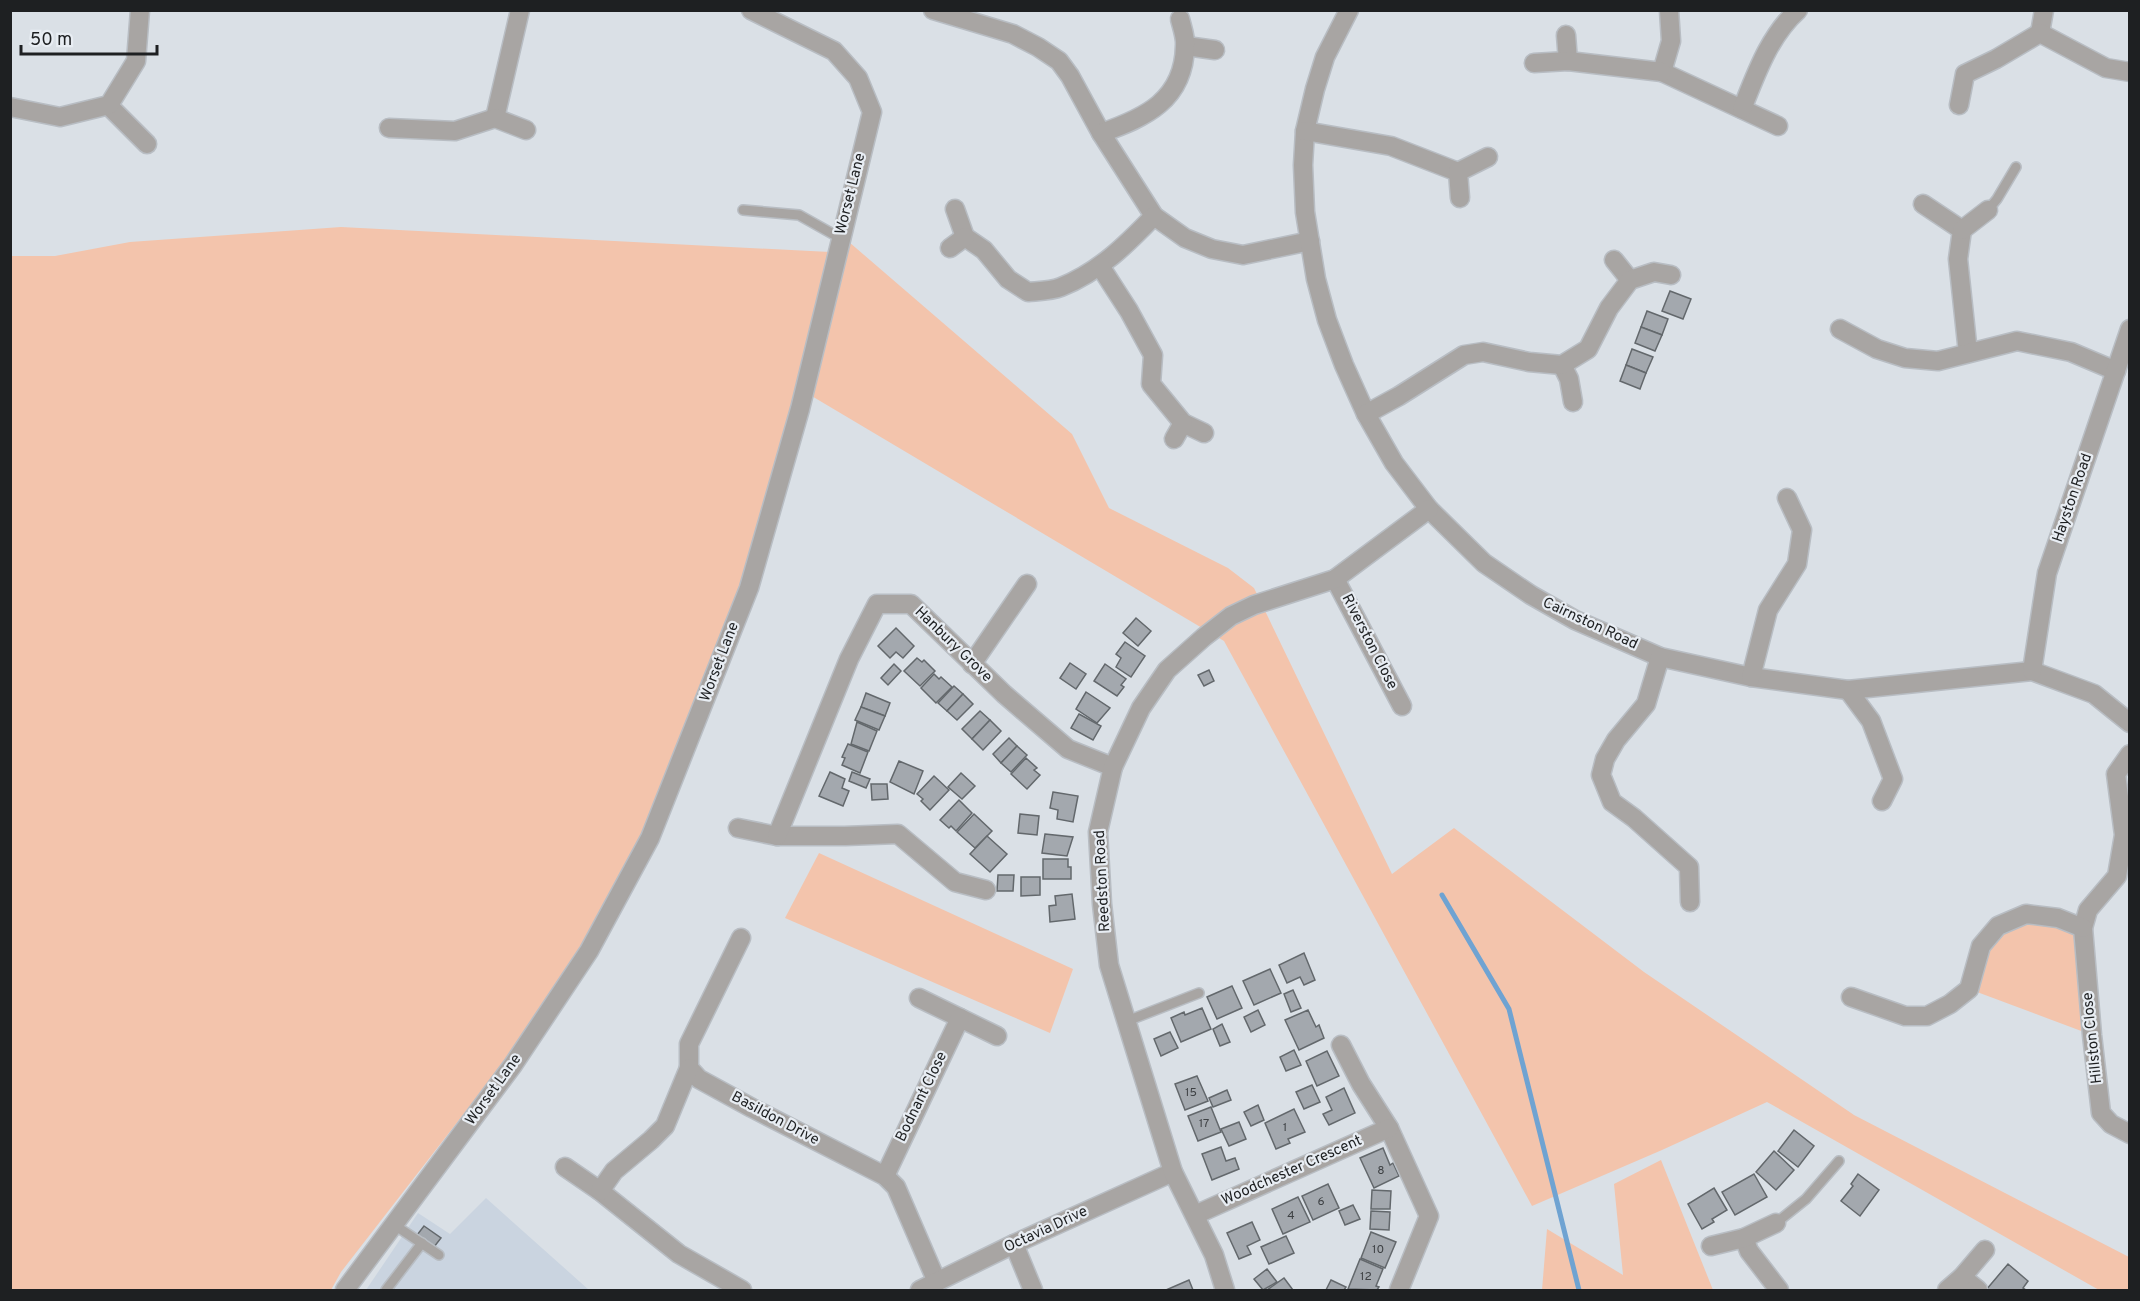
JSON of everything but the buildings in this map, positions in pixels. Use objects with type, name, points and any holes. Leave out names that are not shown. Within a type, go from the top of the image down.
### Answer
[{"type":"street","points":[[10,107],[60,117],[108,105],[136,61],[140,10]]},
{"type":"street","points":[[495,118],[520,10]]},
{"type":"street","name":"Worset Lane","points":[[345,1290],[513,1065],[589,951],[650,838],[749,588],[800,409],[872,112],[858,78],[834,51],[751,10]]},
{"type":"street","points":[[933,10],[1013,34],[1059,61],[1070,76],[1101,133],[1154,216],[1185,238],[1212,249],[1243,255],[1310,242]]},
{"type":"street","name":"Cairnston Road","points":[[1349,10],[1325,57],[1314,89],[1305,131],[1304,200],[1316,279],[1327,320],[1366,414],[1394,463],[1429,509],[1485,563],[1531,595],[1575,620],[1660,657],[1751,677],[1848,690],[2032,671],[2094,694],[2130,723]]},
{"type":"street","points":[[1662,72],[1671,41],[1669,10]]},
{"type":"street","points":[[1959,105],[1965,74],[1996,60],[2040,33],[2044,10]]},
{"type":"street","points":[[1742,109],[1761,61],[1785,14]]},
{"type":"street","points":[[1101,133],[1131,122],[1162,104],[1180,76],[1186,46],[1180,19]]},
{"type":"street","points":[[2040,33],[2106,68],[2130,72]]},
{"type":"street","points":[[1566,35],[1568,61]]},
{"type":"street","points":[[1186,46],[1215,50]]},
{"type":"street","points":[[1534,63],[1568,61],[1662,72],[1778,126]]},
{"type":"street","points":[[108,105],[147,144]]},
{"type":"street","points":[[389,128],[455,131],[495,118],[526,130]]},
{"type":"street","points":[[1305,131],[1391,146],[1458,172],[1488,157]]},
{"type":"street","points":[[1458,172],[1460,198]]},
{"type":"street","points":[[1923,204],[1962,231]]},
{"type":"street","points":[[955,209],[965,237],[984,250],[1008,279],[1028,292],[1059,288],[1100,266],[1119,252],[1154,216]]},
{"type":"street","points":[[1968,353],[1958,259],[1962,231],[1988,210]]},
{"type":"street","points":[[950,248],[965,237]]},
{"type":"street","points":[[1614,260],[1630,280]]},
{"type":"street","points":[[1100,266],[1130,311],[1153,355],[1151,384],[1183,423],[1204,433]]},
{"type":"street","points":[[1366,414],[1464,355],[1483,352],[1529,362],[1562,365],[1588,349],[1608,308],[1630,280],[1654,272],[1671,275]]},
{"type":"street","name":"Hayston Road","points":[[2032,671],[2047,573],[2130,329]]},
{"type":"street","points":[[1840,330],[1877,349],[1905,358],[1938,361],[2018,341],[2071,352],[2116,371]]},
{"type":"street","points":[[1562,365],[1569,380],[1573,402]]},
{"type":"street","points":[[1174,439],[1183,423]]},
{"type":"street","points":[[1751,677],[1768,610],[1797,564],[1802,530],[1787,498]]},
{"type":"street","name":"Reedston Road","points":[[1226,1290],[1214,1255],[1173,1172],[1109,965],[1101,894],[1098,832],[1113,766],[1141,708],[1167,670],[1204,637],[1231,616],[1254,604],[1335,579],[1429,509]]},
{"type":"street","name":"Riverston Close","points":[[1335,579],[1402,706]]},
{"type":"street","points":[[972,664],[1026,584]]},
{"type":"street","name":"Hanbury Grove","points":[[777,836],[849,659],[876,604],[911,604],[1004,694],[1068,749],[1113,766]]},
{"type":"street","points":[[1660,657],[1646,704],[1616,740],[1605,759],[1601,774],[1612,802],[1634,818],[1689,867],[1690,902]]},
{"type":"street","points":[[1848,690],[1871,721],[1893,779],[1882,801]]},
{"type":"street","name":"Hillston Close","points":[[2130,754],[2116,774],[2124,835],[2116,876],[2088,910],[2083,928],[2101,1113],[2111,1124],[2130,1134]]},
{"type":"street","points":[[738,828],[777,836],[898,834],[955,882],[986,890]]},
{"type":"street","points":[[1851,997],[1905,1016],[1927,1016],[1950,1004],[1969,989],[1981,946],[1998,926],[2026,914],[2058,918],[2083,928]]},
{"type":"street","points":[[600,1191],[614,1172],[665,1126],[689,1068],[689,1044],[741,938]]},
{"type":"street","points":[[919,998],[997,1036]]},
{"type":"street","name":"Bodnant Close","points":[[885,1176],[960,1018]]},
{"type":"street","points":[[1341,1045],[1361,1084],[1389,1128],[1428,1216],[1399,1290]]},
{"type":"street","name":"Basildon Drive","points":[[689,1068],[699,1079],[885,1176],[896,1188],[937,1282]]},
{"type":"street","name":"Woodchester Crescent","points":[[1195,1215],[1389,1128]]},
{"type":"street","points":[[565,1167],[600,1191],[679,1254],[742,1290]]},
{"type":"street","name":"Octavia Drive","points":[[920,1290],[1014,1244],[1173,1172]]},
{"type":"street","points":[[1711,1246],[1744,1238],[1776,1223]]},
{"type":"street","points":[[1744,1238],[1749,1251],[1779,1290]]},
{"type":"street","points":[[1014,1244],[1033,1290]]},
{"type":"street","points":[[1947,1290],[1962,1277],[1985,1250]]},
{"type":"street","points":[[1962,1277],[1978,1290]]},
{"type":"lane","points":[[1988,210],[2016,167]]},
{"type":"lane","points":[[743,210],[799,215],[840,238]]},
{"type":"lane","points":[[1127,1021],[1200,993]]},
{"type":"lane","points":[[1776,1223],[1806,1199],[1839,1161]]},
{"type":"lane","points":[[393,1224],[439,1255]]},
{"type":"lane","points":[[386,1290],[422,1243]]},
{"type":"shaded area","points":[[341,227],[830,252],[792,407],[740,588],[640,837],[588,945],[504,1062],[341,1272],[331,1290],[11,1290],[10,256],[55,256],[130,242]]},
{"type":"shaded area","points":[[849,242],[1072,434],[1109,508],[1228,568],[1254,588],[1392,874],[1454,828],[1644,972],[1854,1115],[2129,1257],[2129,1290],[2099,1290],[1767,1102],[1532,1206],[1224,641],[810,395]]},
{"type":"shaded area","points":[[819,853],[1073,969],[1050,1033],[785,918]]},
{"type":"shaded area","points":[[2026,914],[2083,928],[2092,1035],[1969,989],[1981,946]]},
{"type":"shaded area","points":[[1661,1160],[1713,1290],[1542,1290],[1547,1229],[1623,1275],[1614,1184]]},
{"type":"shaded area","points":[[486,1198],[589,1290],[366,1290],[418,1213],[450,1234]]},
{"type":"waterway","points":[[1442,895],[1509,1009],[1579,1290]]}]
